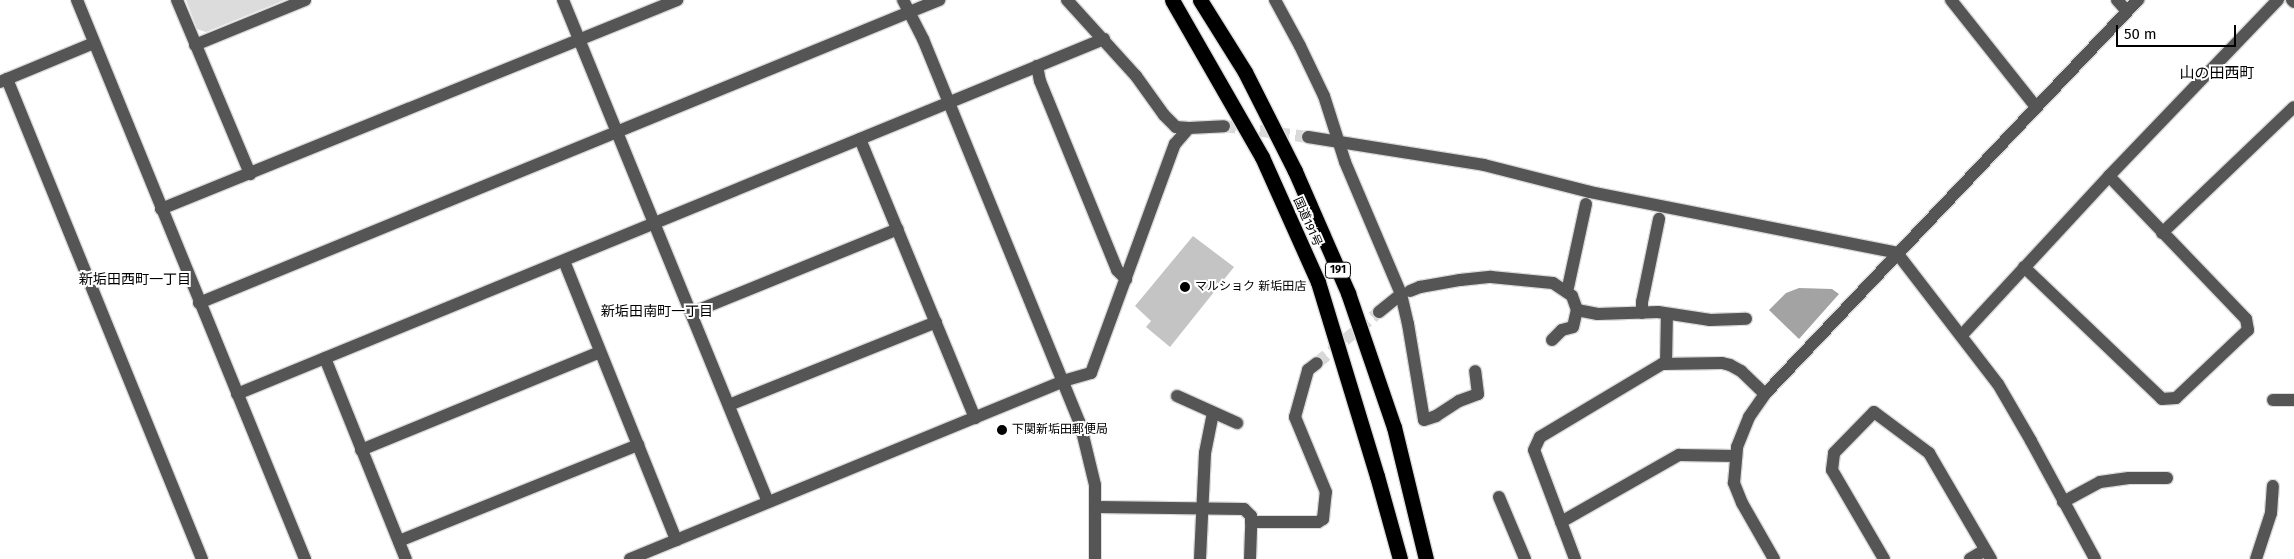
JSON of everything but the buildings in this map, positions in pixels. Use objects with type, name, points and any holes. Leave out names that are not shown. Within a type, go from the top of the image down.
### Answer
[{"type":"highway","name":"国道191号","points":[[1172,0],[1262,157],[1318,282],[1377,476],[1400,559]]},
{"type":"highway","name":"国道191号","points":[[1200,0],[1245,72],[1295,171],[1348,293],[1394,427],[1411,490],[1426,559]]},
{"type":"highway","points":[[1411,490],[1433,559]]},
{"type":"street","points":[[77,0],[305,559]]},
{"type":"street","points":[[177,0],[250,174]]},
{"type":"street","points":[[195,45],[305,0]]},
{"type":"street","points":[[563,0],[768,502]]},
{"type":"street","points":[[161,209],[677,0]]},
{"type":"street","points":[[903,0],[908,14],[923,39],[1080,423],[1092,466],[1096,507],[1095,559]]},
{"type":"street","points":[[199,303],[939,0]]},
{"type":"street","points":[[1067,0],[1136,76],[1164,115],[1176,127],[1224,126]]},
{"type":"street","points":[[1275,0],[1324,96],[1337,140],[1405,293],[1408,324],[1424,420],[1436,416],[1459,401],[1478,394],[1475,371]]},
{"type":"street","points":[[1951,0],[2036,106]]},
{"type":"street","points":[[2117,0],[2128,11]]},
{"type":"street","points":[[1774,559],[1736,492],[1735,456],[1749,417],[1765,394],[2138,0]]},
{"type":"street","points":[[1962,335],[2109,176],[2278,0]]},
{"type":"street","points":[[237,394],[1104,39]]},
{"type":"street","points":[[94,43],[3,81],[202,559]]},
{"type":"street","points":[[1037,66],[1040,81],[1117,270],[1126,279]]},
{"type":"street","points":[[2162,233],[2294,107]]},
{"type":"street","points":[[630,559],[1063,381],[1090,373],[1175,144],[1189,128]]},
{"type":"street","points":[[1308,136],[1484,165],[1590,192],[1897,253],[1962,335],[2012,407],[2095,559]]},
{"type":"street","points":[[860,139],[975,418]]},
{"type":"street","points":[[2024,267],[2162,399],[2176,398],[2248,330],[2246,319],[2109,176]]},
{"type":"street","points":[[1568,292],[1586,204]]},
{"type":"street","points":[[1642,307],[1659,218]]},
{"type":"street","points":[[691,313],[898,229]]},
{"type":"street","points":[[564,261],[676,540]]},
{"type":"street","points":[[1379,312],[1405,293],[1420,287],[1460,280],[1491,277],[1553,283],[1572,296],[1577,310],[1573,327],[1562,330],[1552,340]]},
{"type":"street","points":[[1577,310],[1598,314],[1642,307],[1667,314],[1710,320],[1746,319]]},
{"type":"street","points":[[1666,364],[1667,314]]},
{"type":"street","points":[[729,405],[936,322]]},
{"type":"street","points":[[361,450],[600,352]]},
{"type":"street","points":[[324,358],[406,559]]},
{"type":"street","points":[[1251,522],[1318,522],[1323,519],[1326,492],[1295,417],[1308,370],[1317,363]]},
{"type":"street","points":[[1575,559],[1534,450],[1540,437],[1662,364],[1730,365],[1741,371],[1765,394]]},
{"type":"street","points":[[1177,396],[1237,423]]},
{"type":"street","points":[[2273,400],[2294,400]]},
{"type":"street","points":[[1884,559],[1832,470],[1834,453],[1874,412],[1929,453],[1988,554],[1970,559]]},
{"type":"street","points":[[1200,559],[1205,453],[1213,413]]},
{"type":"street","points":[[399,541],[638,445]]},
{"type":"street","points":[[1561,522],[1679,455],[1735,456]]},
{"type":"street","points":[[2064,502],[2100,482],[2129,478],[2167,478]]},
{"type":"street","points":[[2256,559],[2271,513],[2272,486]]},
{"type":"street","points":[[1499,498],[1525,559]]},
{"type":"street","points":[[1096,507],[1244,509],[1251,516],[1250,559]]},
{"type":"shaded area","points":[[186,0],[285,0],[206,32],[197,29]]},
{"type":"shaded area","points":[[1799,288],[1832,289],[1839,294],[1799,339],[1769,310],[1786,293]]},
{"type":"tunnel","points":[[1224,126],[1308,137]]},
{"type":"tunnel","points":[[1317,363],[1379,312]]},
{"type":"place","name":"マルショク 新垢田店","points":[[1185,287]]},
{"type":"place","name":"下関新垢田郵便局","points":[[1002,430]]},
{"type":"district","name":"山の田西町","points":[[2217,74]]},
{"type":"district","name":"新垢田西町一丁目","points":[[135,280]]},
{"type":"district","name":"新垢田南町一丁目","points":[[657,312]]}]
